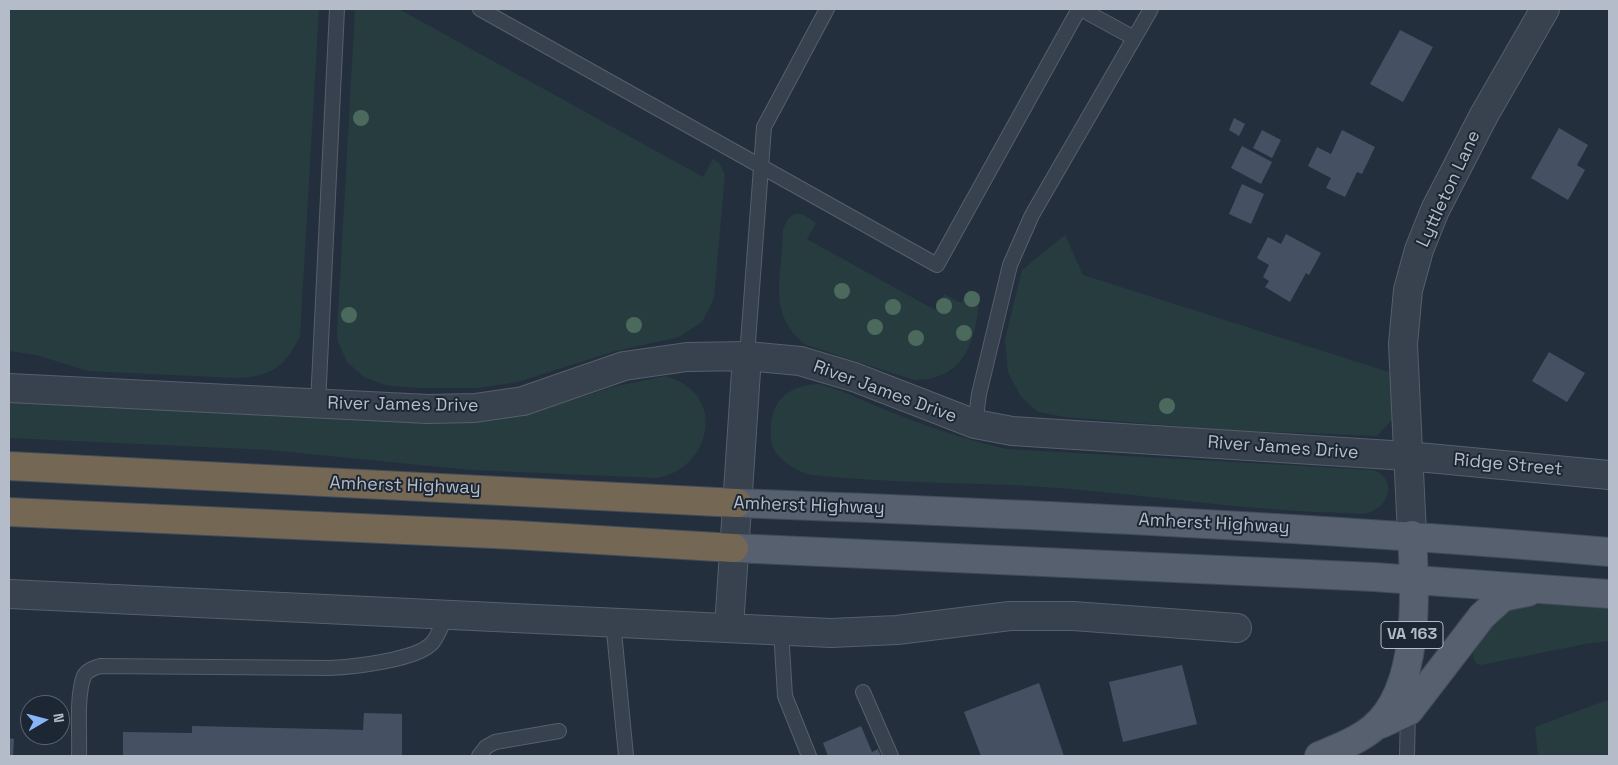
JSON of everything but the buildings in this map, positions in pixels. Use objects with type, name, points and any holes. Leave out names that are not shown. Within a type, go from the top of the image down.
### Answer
[{"type":"highway","name":"Amherst Highway","points":[[9,466],[737,503]]},
{"type":"highway","points":[[9,512],[515,535],[734,548]]},
{"type":"main road","name":"Amherst Highway","points":[[737,503],[1188,522],[1412,535],[1609,552]]},
{"type":"main road","name":"VA 163","points":[[1403,703],[1412,637],[1415,582],[1412,535]]},
{"type":"main road","points":[[734,548],[1364,576],[1415,582],[1543,588],[1609,594]]},
{"type":"main road","points":[[1319,756],[1354,742],[1403,703],[1482,616],[1503,597],[1543,588]]},
{"type":"street","name":"Lyttleton Lane","points":[[1412,535],[1403,344],[1408,290],[1419,250],[1435,210],[1484,115],[1544,9]]},
{"type":"street","name":"River James Drive","points":[[9,388],[428,409],[476,408],[523,401],[624,366],[687,357],[747,356],[800,361],[854,376],[937,411],[975,424],[1012,431],[1407,456]]},
{"type":"street","points":[[729,627],[747,356]]},
{"type":"street","name":"Ridge Street","points":[[1407,456],[1609,475]]},
{"type":"street","points":[[9,594],[612,621],[831,633],[897,630],[1010,616],[1073,616],[1237,628]]},
{"type":"lane","points":[[318,404],[337,9]]},
{"type":"lane","points":[[480,9],[937,265],[1080,9],[1134,38]]},
{"type":"lane","points":[[747,356],[764,127],[827,9]]},
{"type":"lane","points":[[975,424],[979,394],[1010,265],[1032,215],[1151,9]]},
{"type":"lane","points":[[79,756],[81,694],[84,675],[91,669],[100,666],[329,668],[364,666],[423,650],[433,642],[447,614]]},
{"type":"lane","points":[[612,621],[621,723],[626,756]]},
{"type":"lane","points":[[781,630],[785,696],[809,756]]},
{"type":"lane","points":[[863,692],[891,756]]},
{"type":"lane","points":[[1403,703],[1407,756]]},
{"type":"lane","points":[[479,756],[486,747],[495,742],[559,731]]},
{"type":"green space","points":[[9,9],[319,9],[300,336],[289,356],[276,368],[259,375],[236,378],[88,371],[36,355],[9,351]]},
{"type":"green space","points":[[355,9],[399,9],[703,177],[713,159],[719,163],[725,174],[714,298],[702,322],[679,337],[612,352],[518,382],[477,388],[417,388],[385,385],[364,377],[347,362],[338,342],[337,332]]},
{"type":"green space","points":[[794,214],[802,214],[816,223],[807,239],[935,310],[944,294],[961,303],[969,290],[980,294],[971,341],[957,364],[946,373],[932,378],[914,380],[806,345],[793,333],[785,320],[779,292],[783,230],[787,220]]},
{"type":"green space","points":[[1065,235],[1083,275],[1389,372],[1393,385],[1392,420],[1377,436],[1223,430],[1065,417],[1038,412],[1021,397],[1008,372],[1005,339],[1022,270]]},
{"type":"green space","points":[[665,376],[685,385],[699,398],[705,414],[705,431],[700,447],[689,462],[675,472],[656,478],[471,470],[269,450],[9,438],[9,401],[265,415],[466,422],[529,414],[613,387]]},
{"type":"green space","points":[[819,384],[927,426],[1006,449],[1374,470],[1386,480],[1388,493],[1386,499],[1376,510],[1360,514],[1242,507],[1104,492],[1037,487],[872,480],[806,474],[790,466],[777,454],[771,440],[771,424],[776,406],[786,394],[801,387]]},
{"type":"green space","points":[[1521,602],[1609,609],[1609,641],[1480,665],[1476,663],[1473,652],[1474,642],[1478,634],[1494,619]]},
{"type":"green space","points":[[1607,700],[1609,706],[1609,756],[1538,756],[1535,727]]}]
